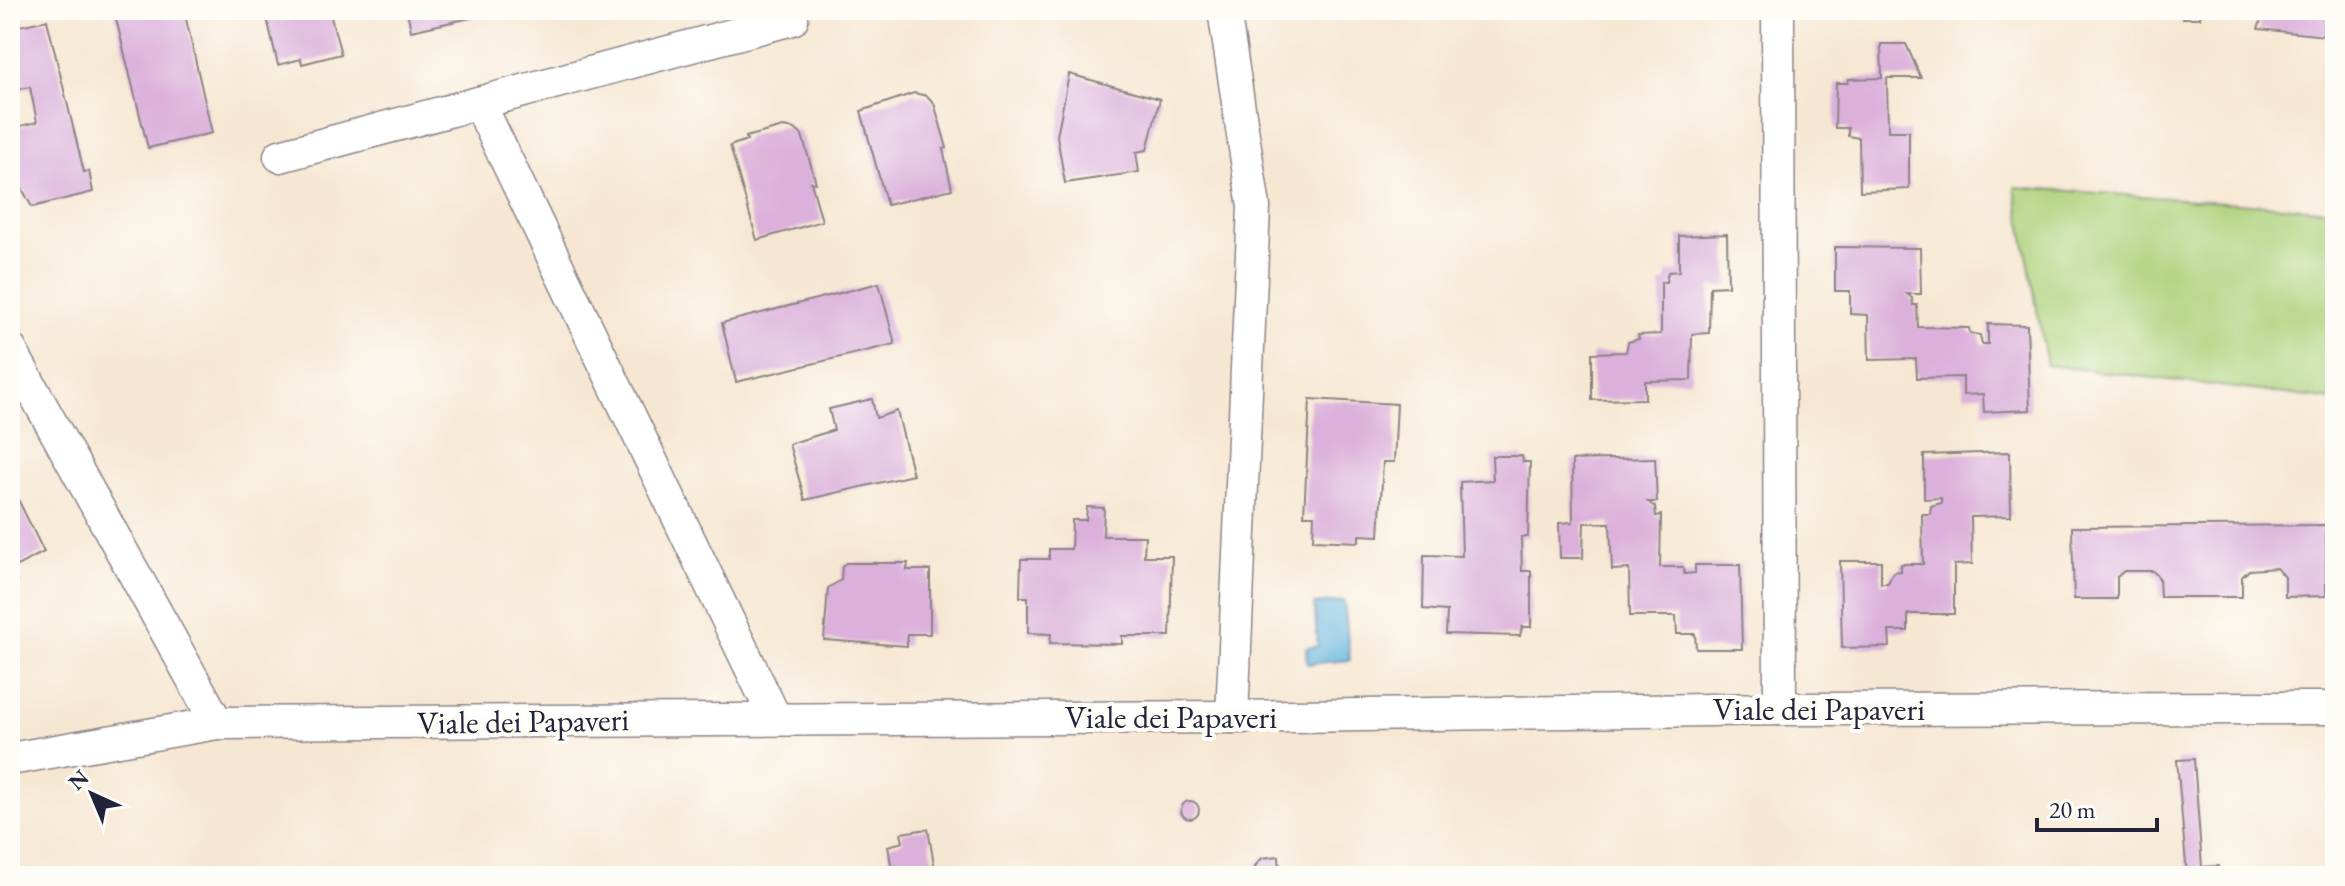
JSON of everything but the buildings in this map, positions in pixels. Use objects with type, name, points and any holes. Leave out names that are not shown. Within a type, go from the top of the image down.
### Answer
[{"type":"street","points":[[1224,10],[1254,207],[1232,717]]},
{"type":"street","points":[[1778,10],[1780,709]]},
{"type":"street","points":[[280,156],[792,19]]},
{"type":"street","points":[[479,103],[775,718]]},
{"type":"street","points":[[10,349],[217,723]]},
{"type":"street","name":"Viale dei Papaveri","points":[[10,759],[217,723],[1232,717],[1780,709],[2335,708]]},
{"type":"green space","points":[[2015,187],[2335,210],[2335,400],[2047,365]]},
{"type":"water","points":[[1344,601],[1350,660],[1307,664],[1306,648],[1318,646],[1314,604]]}]
